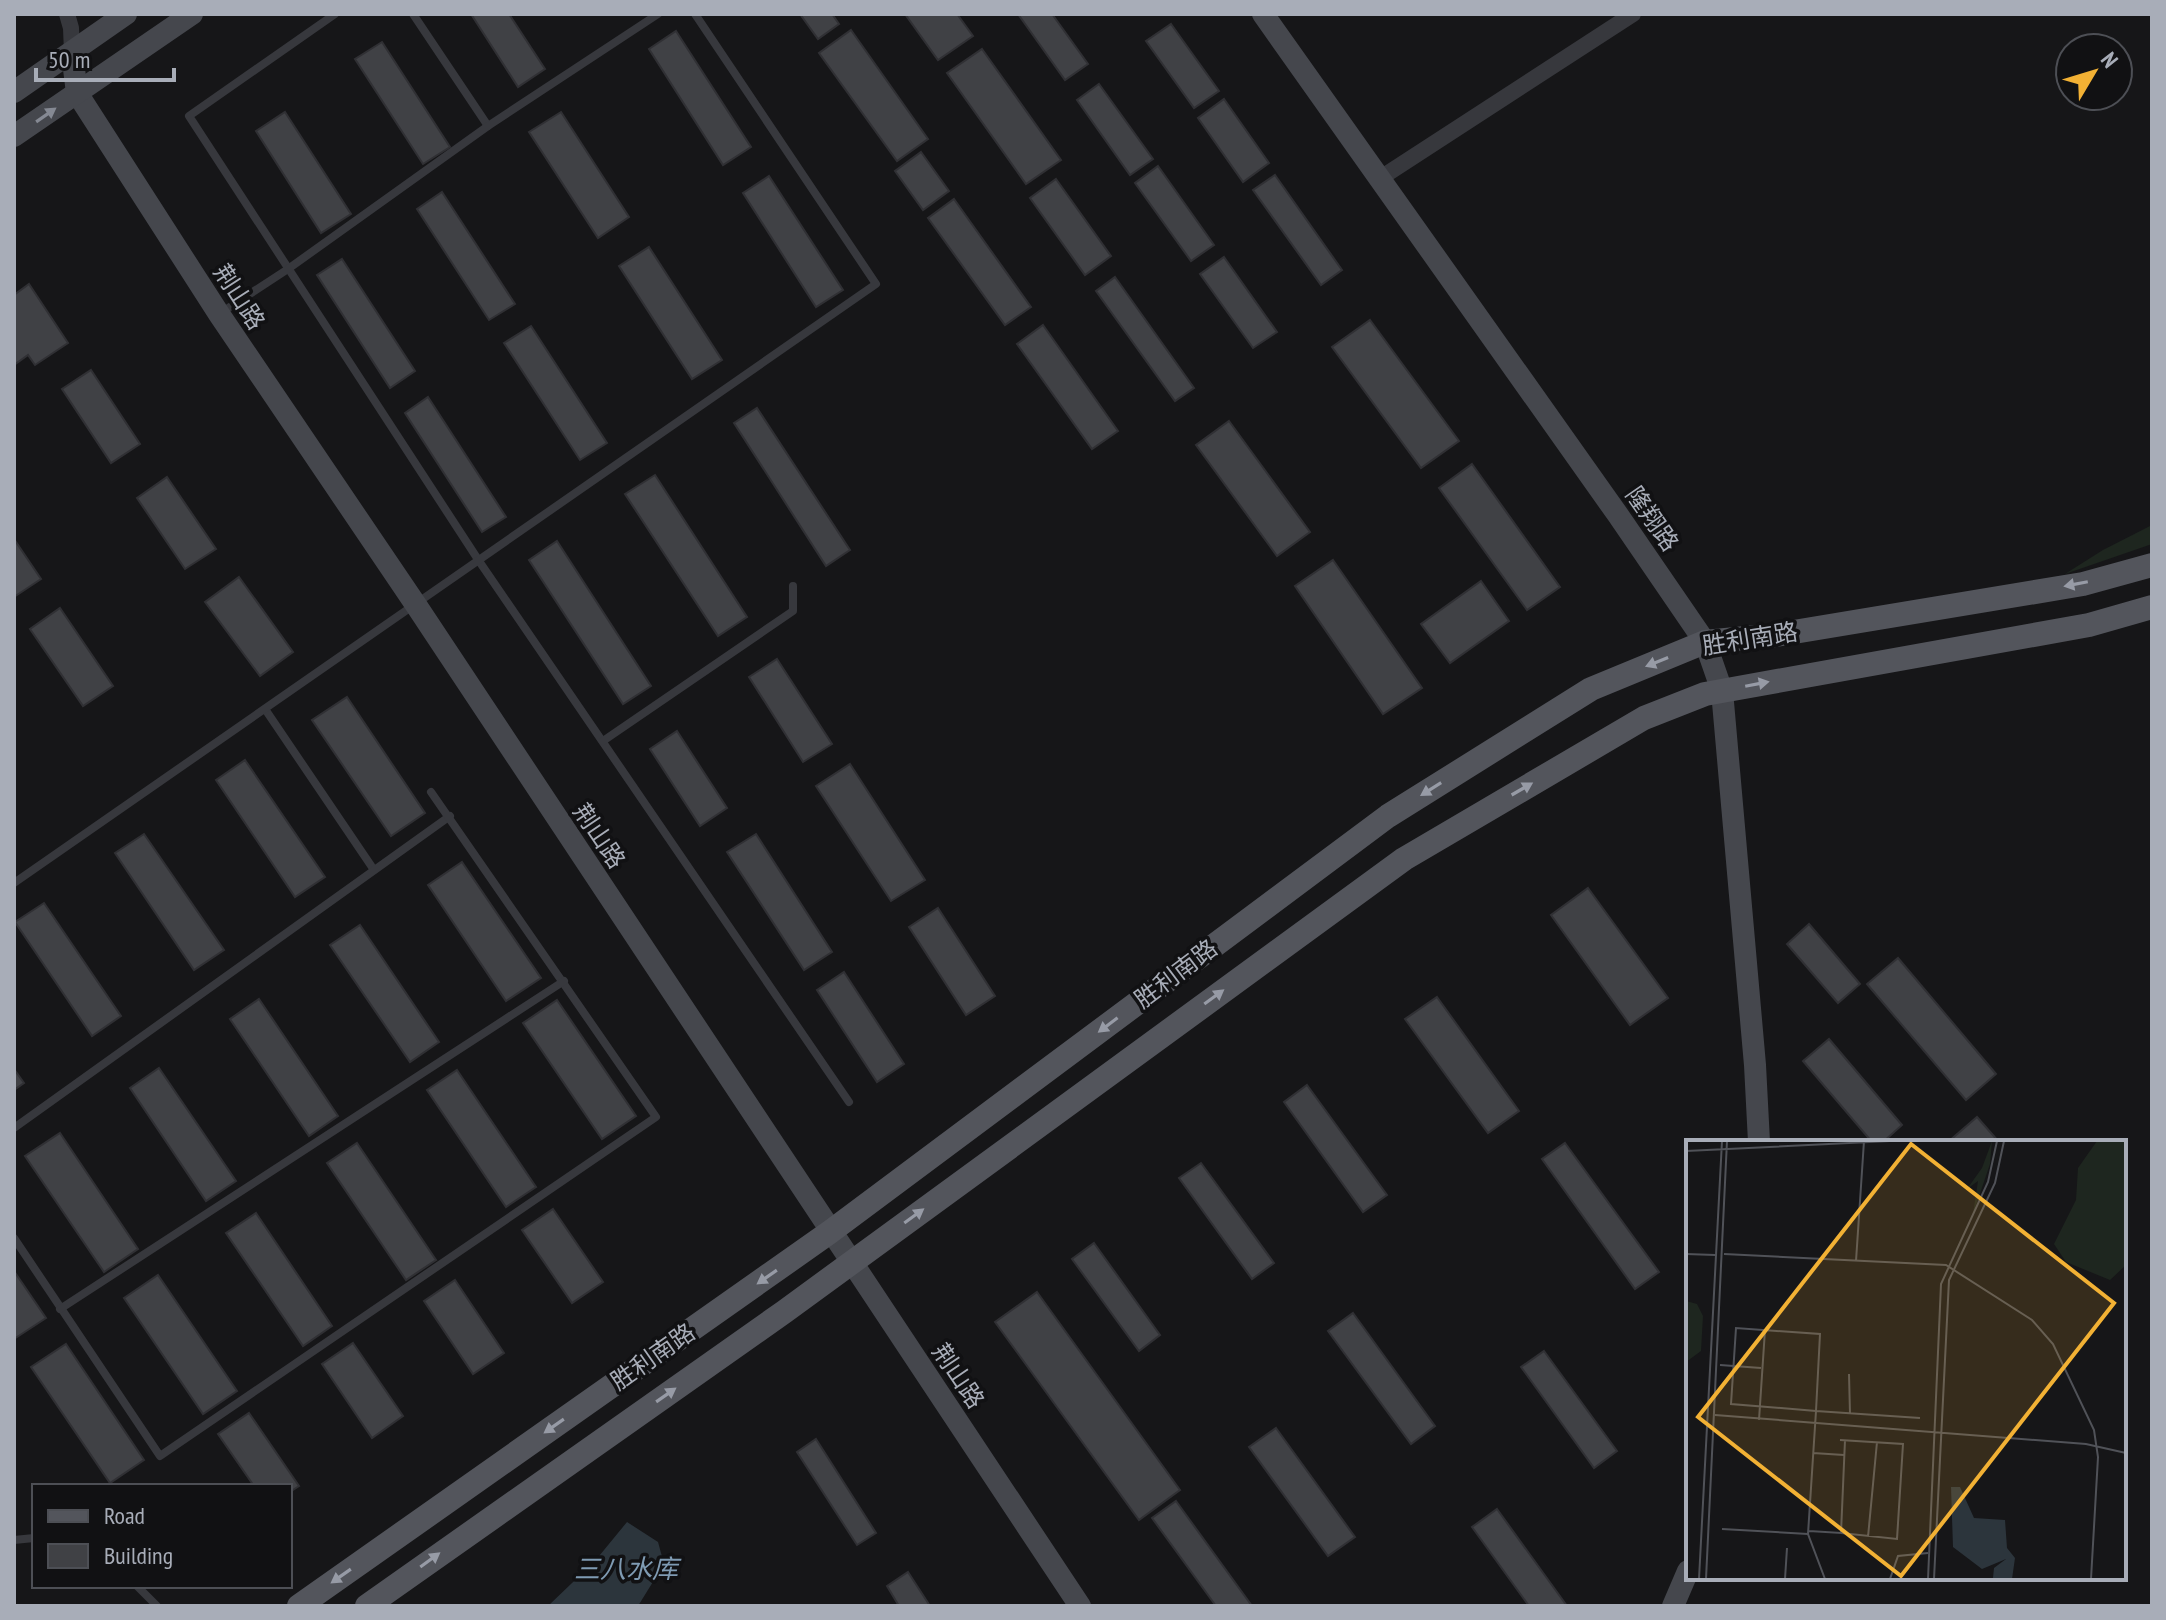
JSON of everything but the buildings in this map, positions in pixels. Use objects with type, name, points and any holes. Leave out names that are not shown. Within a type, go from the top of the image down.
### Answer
[{"type":"main road","name":"胜利南路","points":[[299,1606],[830,1232],[1388,816],[1591,689],[1705,642],[1776,635],[2083,584],[2152,565]]},
{"type":"main road","name":"胜利南路","points":[[367,1606],[851,1262],[1404,859],[1644,718],[1705,694],[2089,625],[2152,607]]},
{"type":"street","points":[[67,14],[77,93]]},
{"type":"street","points":[[14,92],[126,14]]},
{"type":"street","points":[[14,136],[192,14]]},
{"type":"street","name":"隆翔路","points":[[1263,14],[1705,642],[1722,691],[1759,1140]]},
{"type":"street","points":[[1379,179],[1633,14]]},
{"type":"street","name":"荆山路","points":[[77,93],[219,314],[416,605],[1080,1606]]},
{"type":"street","points":[[1673,1606],[1686,1576]]},
{"type":"lane","points":[[335,14],[189,116],[479,561],[849,1102]]},
{"type":"lane","points":[[413,14],[488,126]]},
{"type":"lane","points":[[219,314],[288,269],[488,126],[658,14]]},
{"type":"lane","points":[[14,883],[876,284],[695,14]]},
{"type":"lane","points":[[603,741],[793,611],[793,586]]},
{"type":"lane","points":[[265,709],[374,870]]},
{"type":"lane","points":[[14,1238],[160,1456],[656,1117],[431,792]]},
{"type":"lane","points":[[14,1128],[450,816]]},
{"type":"lane","points":[[60,1309],[564,981]]},
{"type":"lane","points":[[139,1588],[157,1606]]},
{"type":"shaded area","points":[[2152,525],[2152,544],[2065,574],[2103,550]]},
{"type":"water","name":"三八水库","points":[[627,1522],[658,1542],[664,1564],[638,1606],[548,1606],[595,1561]]}]
